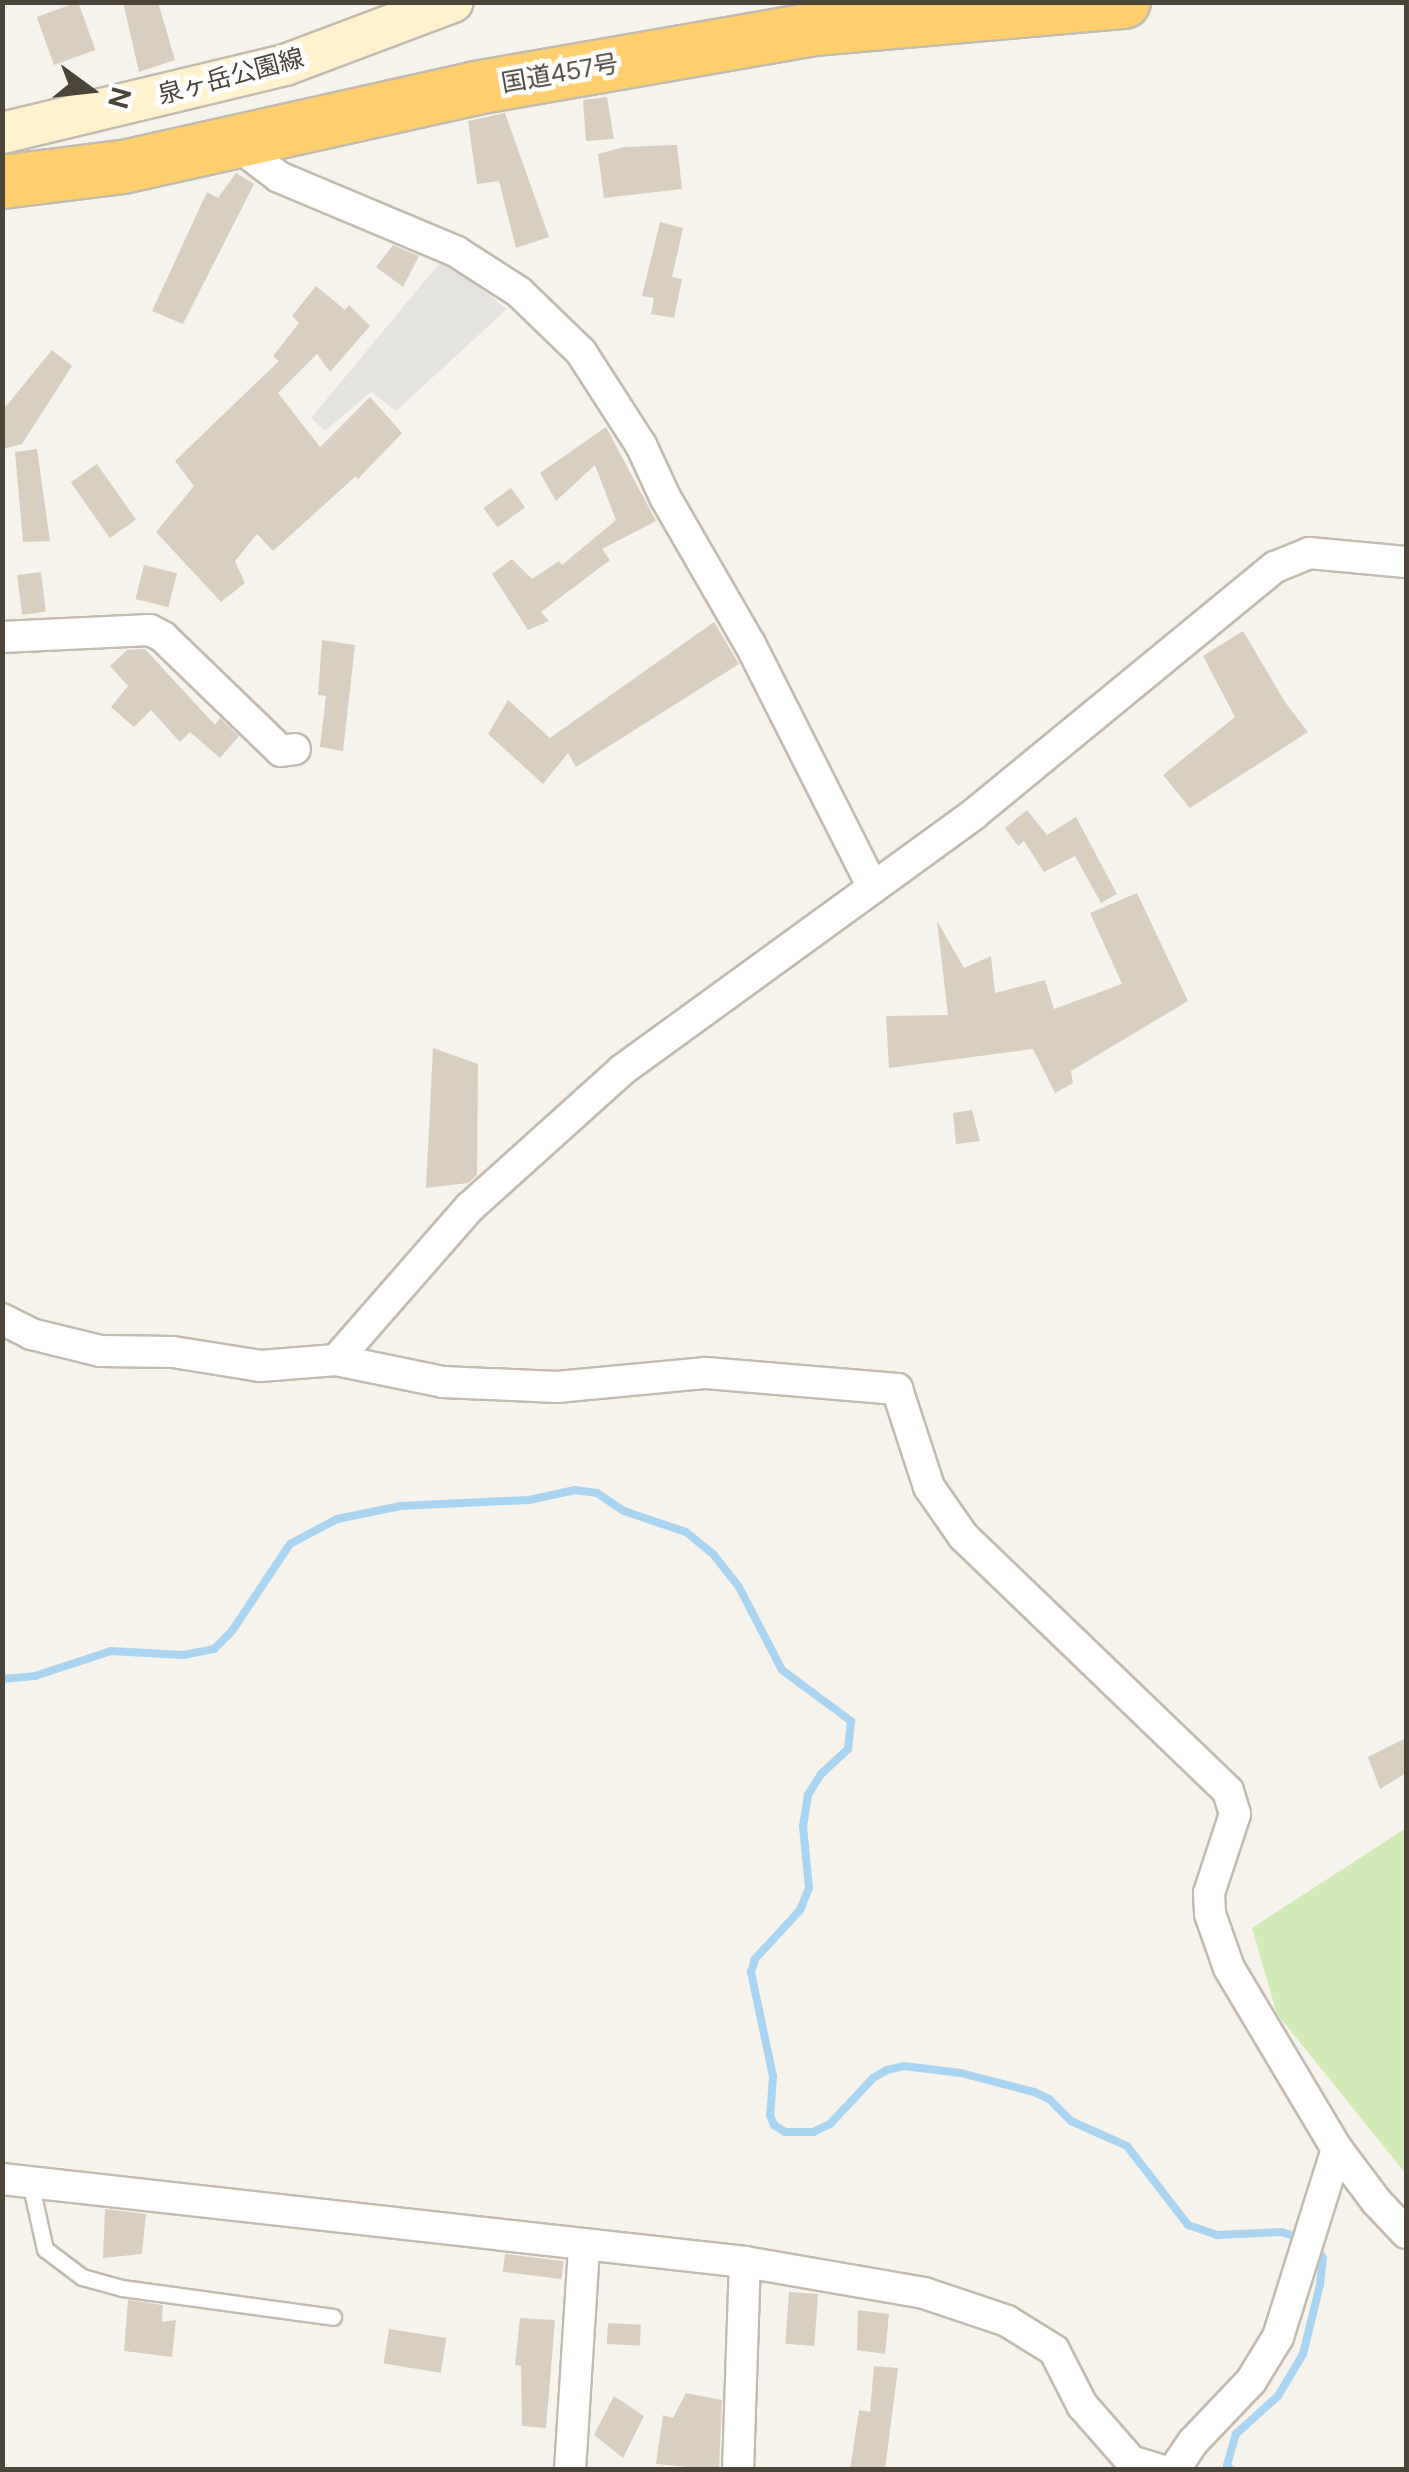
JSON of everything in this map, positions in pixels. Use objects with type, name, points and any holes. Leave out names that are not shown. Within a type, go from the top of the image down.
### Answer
[{"type":"highway","name":"国道457号","points":[[2,182],[123,167],[476,88],[814,29],[1124,2]]},
{"type":"main road","name":"泉ヶ岳公園線","points":[[2,133],[285,65],[453,2]]},
{"type":"street","points":[[233,142],[279,176],[457,252],[519,292],[581,352],[641,446],[665,497],[750,644],[872,888]]},
{"type":"street","points":[[336,1360],[470,1207],[548,1132],[644,1051],[872,888],[1078,732],[1275,567],[1309,553],[1406,562]]},
{"type":"street","points":[[2,637],[150,630],[163,637],[282,752],[295,749]]},
{"type":"street","points":[[2,1319],[31,1334],[101,1351],[173,1352],[260,1366],[336,1360],[462,1383],[557,1387],[706,1372],[897,1389],[928,1487],[963,1536],[1228,1791],[1235,1814],[1209,1894],[1213,1924],[1229,1968],[1337,2149],[1406,2233]]},
{"type":"street","points":[[1174,2470],[1266,2358],[1288,2314],[1337,2149]]},
{"type":"street","points":[[16,2181],[745,2262],[924,2293],[1007,2321],[1054,2350],[1082,2405],[1131,2461],[1160,2470]]},
{"type":"street","points":[[570,2470],[584,2246]]},
{"type":"street","points":[[738,2470],[745,2262]]},
{"type":"lane","points":[[16,2181],[45,2249],[82,2277],[122,2288],[333,2317]]},
{"type":"green space","points":[[1406,1828],[1406,2174],[1277,2014],[1252,1928]]},
{"type":"shaded area","points":[[443,259],[507,309],[396,411],[371,392],[325,431],[311,418]]},
{"type":"building","points":[[78,2],[95,50],[54,65],[37,17]]},
{"type":"building","points":[[123,2],[158,2],[175,60],[139,72]]},
{"type":"building","points":[[607,97],[614,139],[586,141],[583,100]]},
{"type":"building","points":[[505,113],[549,237],[516,248],[499,181],[477,184],[468,121]]},
{"type":"building","points":[[677,145],[682,189],[604,198],[598,154],[624,147]]},
{"type":"building","points":[[236,173],[254,184],[183,324],[152,311],[207,192],[218,198]]},
{"type":"building","points":[[660,222],[683,228],[672,277],[682,279],[674,318],[651,314],[654,298],[642,296]]},
{"type":"building","points":[[393,245],[419,256],[403,287],[376,267]]},
{"type":"building","points":[[316,286],[345,310],[349,305],[370,326],[330,372],[317,354],[278,393],[320,447],[370,397],[402,433],[358,479],[356,476],[273,551],[257,534],[235,561],[245,583],[221,602],[156,532],[194,486],[175,461],[279,361],[273,356],[299,323],[292,316]]},
{"type":"building","points":[[52,350],[72,366],[22,444],[2,449],[2,411]]},
{"type":"building","points":[[606,427],[656,521],[602,549],[610,560],[541,612],[549,621],[528,630],[492,574],[512,559],[532,579],[559,561],[562,565],[616,520],[595,465],[556,501],[540,473]]},
{"type":"building","points":[[37,449],[50,541],[23,542],[15,452]]},
{"type":"building","points":[[97,464],[136,520],[110,538],[71,482]]},
{"type":"building","points":[[511,488],[525,507],[498,527],[483,508]]},
{"type":"building","points":[[144,565],[177,573],[169,607],[136,599]]},
{"type":"building","points":[[41,572],[46,612],[22,615],[17,575]]},
{"type":"building","points":[[714,622],[739,664],[576,767],[568,753],[543,784],[488,734],[508,700],[550,738]]},
{"type":"building","points":[[1243,631],[1285,702],[1308,732],[1190,808],[1163,775],[1235,717],[1203,656]]},
{"type":"building","points":[[322,640],[355,645],[343,751],[320,747],[326,696],[318,695]]},
{"type":"building","points":[[145,649],[215,725],[220,718],[239,736],[220,758],[190,732],[180,742],[151,710],[134,727],[111,707],[128,686],[110,666],[127,650]]},
{"type":"building","points":[[1027,810],[1047,835],[1076,817],[1117,894],[1101,903],[1075,856],[1044,872],[1024,841],[1018,846],[1005,828]]},
{"type":"building","points":[[1137,893],[1188,1001],[1071,1071],[1073,1083],[1055,1093],[1033,1049],[889,1068],[886,1016],[948,1015],[937,921],[964,968],[991,956],[995,993],[1045,980],[1054,1009],[1122,984],[1090,913]]},
{"type":"building","points":[[433,1048],[478,1064],[477,1175],[468,1183],[426,1188]]},
{"type":"building","points":[[972,1110],[980,1141],[956,1144],[953,1113]]},
{"type":"building","points":[[1406,1738],[1406,1773],[1380,1789],[1368,1757]]},
{"type":"building","points":[[105,2209],[146,2214],[142,2254],[103,2258]]},
{"type":"building","points":[[505,2254],[564,2261],[561,2279],[503,2272]]},
{"type":"building","points":[[789,2292],[818,2294],[814,2346],[785,2344]]},
{"type":"building","points":[[128,2300],[163,2305],[162,2322],[176,2320],[172,2357],[124,2351]]},
{"type":"building","points":[[858,2310],[889,2314],[885,2354],[857,2350]]},
{"type":"building","points":[[520,2318],[555,2320],[546,2428],[522,2426],[521,2366],[515,2365]]},
{"type":"building","points":[[608,2323],[641,2325],[640,2346],[607,2344]]},
{"type":"building","points":[[389,2329],[446,2338],[441,2373],[384,2364]]},
{"type":"building","points":[[874,2366],[898,2368],[885,2470],[850,2470],[859,2410],[870,2412]]},
{"type":"building","points":[[686,2393],[722,2400],[719,2470],[656,2464],[663,2415],[673,2418]]},
{"type":"building","points":[[614,2396],[644,2416],[623,2458],[594,2435]]},
{"type":"waterway","points":[[2,1679],[35,1676],[111,1651],[183,1655],[214,1649],[232,1631],[290,1544],[337,1519],[401,1506],[529,1500],[575,1490],[597,1493],[624,1511],[686,1532],[713,1554],[739,1587],[782,1670],[851,1721],[848,1749],[821,1774],[808,1795],[803,1826],[809,1888],[800,1910],[755,1959],[751,1972],[773,2076],[770,2115],[774,2125],[785,2132],[813,2132],[830,2124],[873,2078],[887,2070],[904,2066],[961,2073],[1034,2092],[1049,2099],[1071,2121],[1127,2146],[1188,2225],[1217,2235],[1282,2232],[1299,2238]]},
{"type":"waterway","points":[[1231,2470],[1227,2465],[1236,2434],[1278,2396],[1303,2354],[1320,2285],[1323,2258],[1316,2247]]}]
